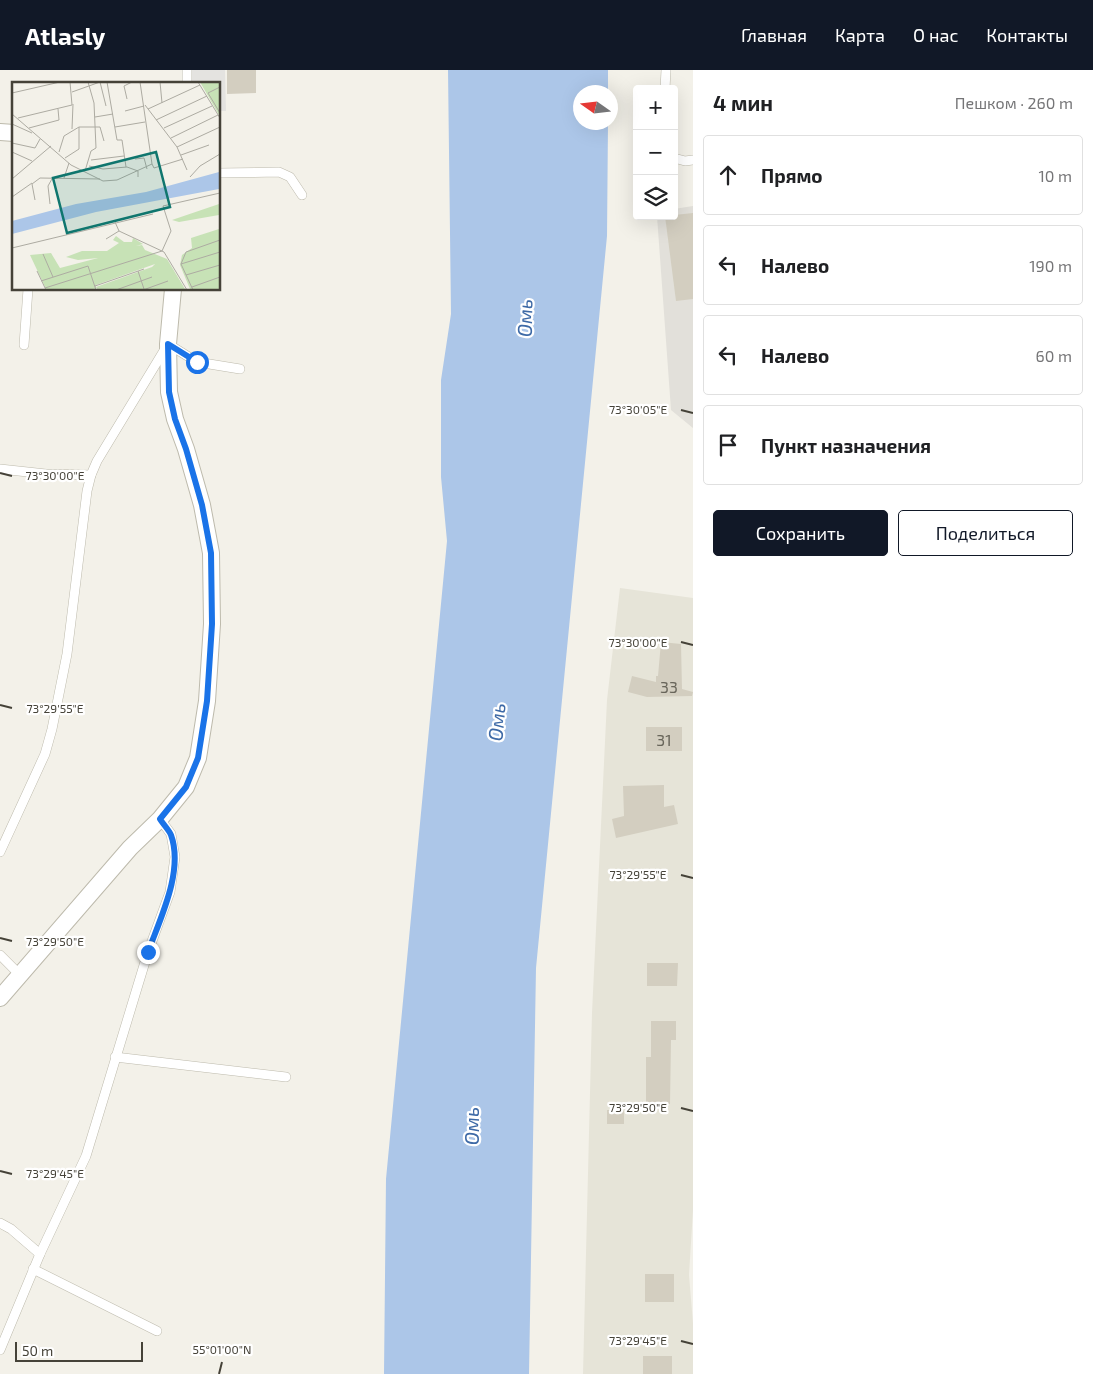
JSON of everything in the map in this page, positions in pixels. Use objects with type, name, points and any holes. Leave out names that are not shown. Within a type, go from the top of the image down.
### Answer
[{"type":"street","points":[[0,998],[130,848],[160,819],[186,787],[198,758],[207,701],[212,624],[211,553],[202,505],[186,449],[175,419],[169,392],[168,344],[173,290]]},
{"type":"lane","points":[[665,85],[666,70]]},
{"type":"lane","points":[[678,159],[693,160]]},
{"type":"lane","points":[[220,173],[279,172],[290,177],[302,195]]},
{"type":"lane","points":[[24,345],[28,290]]},
{"type":"lane","points":[[0,852],[45,754],[52,729],[67,654],[90,475],[106,444],[168,344],[197,362],[240,369]]},
{"type":"lane","points":[[0,469],[46,474],[90,475]]},
{"type":"lane","points":[[0,1350],[33,1269],[86,1156],[148,952],[170,892],[175,857],[171,834],[160,819]]},
{"type":"lane","points":[[0,955],[19,974]]},
{"type":"lane","points":[[115,1057],[286,1077]]},
{"type":"lane","points":[[0,1223],[11,1229],[40,1254]]},
{"type":"lane","points":[[33,1269],[157,1331]]},
{"type":"shaded area","points":[[189,70],[225,70],[226,111],[220,111],[220,82],[189,82]]},
{"type":"shaded area","points":[[693,206],[693,428],[671,410],[657,220],[678,220],[678,208]]},
{"type":"shaded area","points":[[620,588],[693,598],[693,1210],[689,1275],[693,1323],[693,1374],[583,1374],[592,1013],[607,700]]},
{"type":"water","name":"Омь","points":[[448,70],[608,70],[608,85],[573,85],[573,130],[608,130],[607,236],[536,968],[529,1374],[384,1374],[386,1179],[447,541],[441,477],[441,380],[451,314]]},
{"type":"building","points":[[227,70],[256,70],[256,93],[227,94]]},
{"type":"building","points":[[693,213],[693,299],[676,301],[666,220],[678,220],[678,215]]},
{"type":"building","points":[[661,642],[681,644],[682,689],[693,692],[692,696],[647,697],[628,692],[632,676],[656,682]]},
{"type":"building","points":[[646,727],[682,727],[682,751],[646,751]]},
{"type":"building","points":[[664,785],[664,807],[674,805],[678,824],[616,838],[612,819],[624,816],[623,786]]},
{"type":"building","points":[[647,963],[678,963],[677,986],[647,986]]},
{"type":"building","points":[[651,1021],[676,1021],[676,1040],[671,1040],[670,1104],[646,1104],[646,1057],[651,1057]]},
{"type":"building","points":[[607,1110],[624,1110],[624,1124],[607,1124]]},
{"type":"building","points":[[645,1274],[674,1274],[674,1302],[645,1302]]},
{"type":"building","points":[[643,1356],[672,1356],[672,1374],[643,1374]]},
{"type":"route","points":[[148,952],[170,892],[175,857],[171,834],[160,819],[186,787],[198,758],[207,701],[212,624],[211,553],[202,505],[186,449],[175,419],[169,392],[168,344],[197,362]]}]
